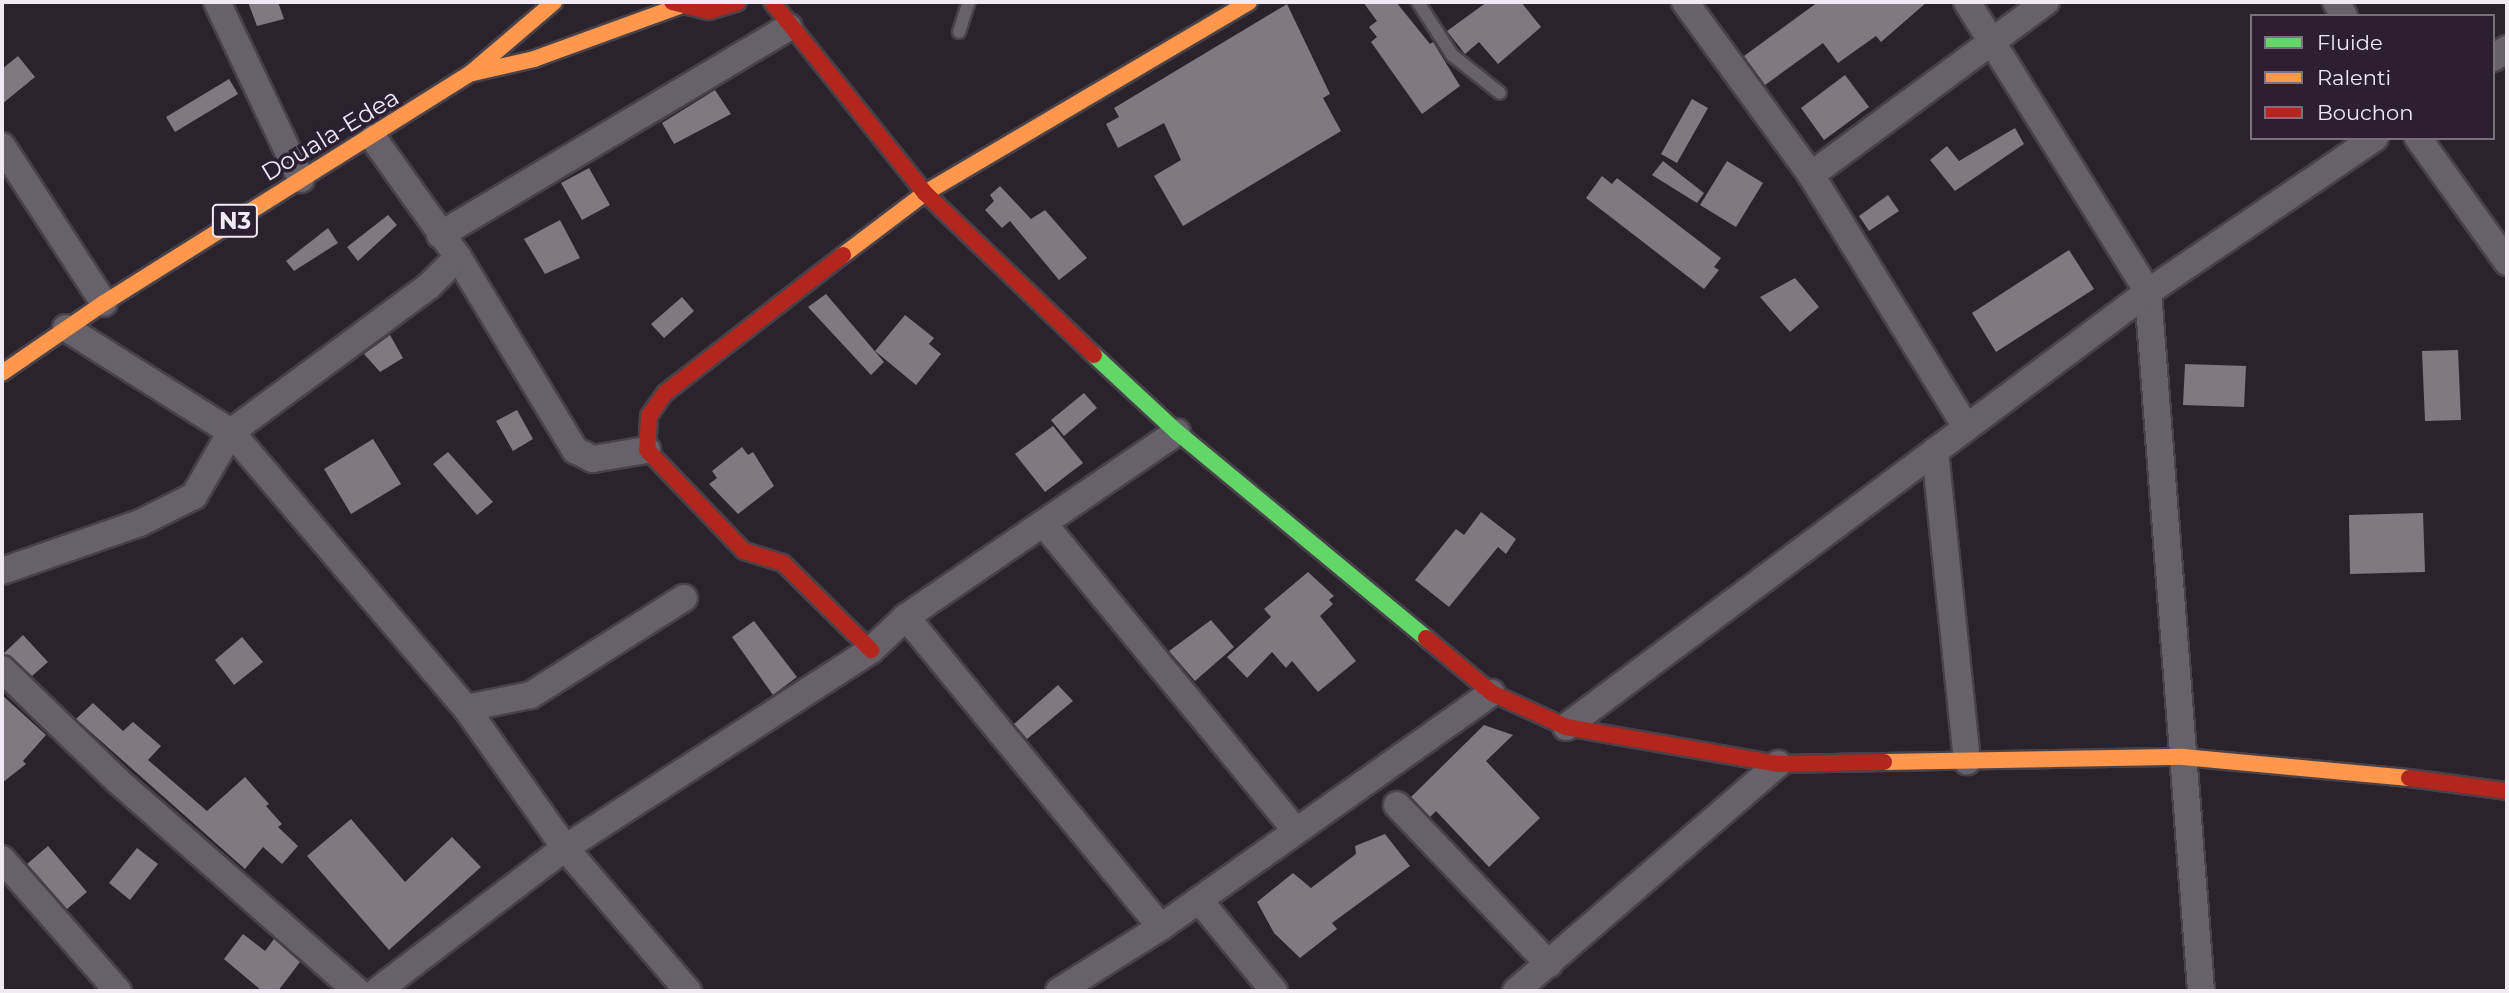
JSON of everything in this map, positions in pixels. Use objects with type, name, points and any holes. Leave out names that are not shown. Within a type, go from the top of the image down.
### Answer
[{"type":"main road","name":"Douala-Edea","points":[[2,373],[104,303],[301,179],[373,138],[471,73],[554,2]]},
{"type":"main road","name":"N3","points":[[676,4],[709,11],[738,2]]},
{"type":"main road","points":[[772,2],[789,27],[925,193],[1177,432],[1492,694],[1566,727],[1777,764],[2183,757],[2352,769],[2507,790]]},
{"type":"main road","points":[[871,650],[783,563],[744,551],[647,450],[649,416],[665,393],[925,193],[1249,2]]},
{"type":"main road","name":"Douala-Edea","points":[[471,73],[534,59],[676,4]]},
{"type":"street","points":[[217,2],[301,179]]},
{"type":"street","points":[[1685,2],[1811,175],[1966,427]]},
{"type":"street","points":[[1967,2],[1993,38],[2148,292],[2201,991]]},
{"type":"street","points":[[1811,175],[1993,38],[2046,2]]},
{"type":"street","points":[[440,235],[789,27]]},
{"type":"street","points":[[373,138],[458,257],[575,450],[593,459],[647,450]]},
{"type":"street","points":[[1566,727],[2148,292],[2372,140]]},
{"type":"street","points":[[2419,140],[2507,262]]},
{"type":"street","points":[[2,146],[104,303]]},
{"type":"street","points":[[2,571],[140,523],[194,496],[231,432],[429,286],[458,257]]},
{"type":"street","points":[[66,328],[231,432],[466,708],[565,848],[688,991]]},
{"type":"street","points":[[377,991],[565,848],[871,650],[906,617],[1177,432]]},
{"type":"street","points":[[1935,451],[1967,761]]},
{"type":"street","points":[[1044,524],[1296,831]]},
{"type":"street","points":[[466,708],[531,695],[684,598]]},
{"type":"street","points":[[906,617],[1161,927]]},
{"type":"street","points":[[2,669],[118,781],[357,991]]},
{"type":"street","points":[[1059,991],[1161,927],[1492,694]]},
{"type":"street","points":[[1516,991],[1777,764]]},
{"type":"street","points":[[1397,804],[1549,964]]},
{"type":"street","points":[[2,859],[118,991]]},
{"type":"street","points":[[1199,900],[1274,991]]},
{"type":"lane","points":[[959,32],[969,2]]},
{"type":"lane","points":[[1418,2],[1452,55],[1500,93]]},
{"type":"building","points":[[248,2],[278,2],[284,19],[257,26]]},
{"type":"building","points":[[1363,2],[1396,2],[1430,44],[1433,42],[1460,86],[1422,114],[1371,42],[1377,37],[1369,27],[1377,21]]},
{"type":"building","points":[[1487,2],[1521,2],[1541,27],[1498,64],[1479,42],[1465,54],[1447,31]]},
{"type":"building","points":[[1818,2],[1927,2],[1881,42],[1876,36],[1838,63],[1823,43],[1765,85],[1744,56]]},
{"type":"building","points":[[1287,4],[1330,94],[1323,98],[1341,131],[1183,226],[1154,176],[1181,160],[1164,123],[1118,148],[1106,124],[1119,117],[1114,108]]},
{"type":"building","points":[[18,56],[35,77],[2,104],[2,69]]},
{"type":"building","points":[[1845,75],[1869,107],[1824,140],[1801,108]]},
{"type":"building","points":[[229,79],[238,94],[175,132],[166,117]]},
{"type":"building","points":[[715,90],[731,114],[674,144],[662,123]]},
{"type":"building","points":[[1692,99],[1708,108],[1677,163],[1661,154]]},
{"type":"building","points":[[2015,128],[2024,144],[1955,191],[1930,160],[1947,146],[1959,161]]},
{"type":"building","points":[[1663,161],[1704,193],[1697,203],[1652,175]]},
{"type":"building","points":[[1727,161],[1763,183],[1736,227],[1700,205]]},
{"type":"building","points":[[589,168],[610,205],[582,220],[561,183]]},
{"type":"building","points":[[1602,176],[1612,184],[1617,178],[1721,258],[1714,267],[1719,270],[1704,289],[1586,198]]},
{"type":"building","points":[[1000,186],[1031,219],[1045,210],[1087,258],[1059,280],[1010,221],[1002,228],[985,210],[994,201],[990,195]]},
{"type":"building","points":[[1888,195],[1899,211],[1869,231],[1859,216]]},
{"type":"building","points":[[388,215],[397,225],[358,261],[347,247]]},
{"type":"building","points":[[560,220],[580,258],[545,274],[524,239]]},
{"type":"building","points":[[328,228],[338,243],[294,271],[286,261]]},
{"type":"building","points":[[2069,250],[2094,289],[1996,352],[1972,313]]},
{"type":"building","points":[[1795,278],[1819,307],[1790,332],[1760,297]]},
{"type":"building","points":[[826,294],[884,362],[871,375],[808,307]]},
{"type":"building","points":[[682,297],[694,311],[664,338],[651,324]]},
{"type":"building","points":[[905,315],[934,338],[929,344],[941,354],[916,385],[875,351]]},
{"type":"building","points":[[390,335],[403,358],[380,372],[364,354]]},
{"type":"building","points":[[2458,350],[2461,420],[2425,421],[2422,351]]},
{"type":"building","points":[[2185,364],[2246,366],[2244,407],[2183,405]]},
{"type":"building","points":[[1084,393],[1097,408],[1064,436],[1051,420]]},
{"type":"building","points":[[517,410],[533,439],[513,451],[496,421]]},
{"type":"building","points":[[1053,426],[1083,463],[1045,492],[1015,454]]},
{"type":"building","points":[[373,439],[401,484],[351,514],[324,469]]},
{"type":"building","points":[[742,447],[748,455],[753,452],[774,486],[738,514],[709,484],[717,478],[712,471]]},
{"type":"building","points":[[448,452],[493,502],[477,515],[433,464]]},
{"type":"building","points":[[1481,512],[1516,539],[1506,554],[1498,547],[1449,607],[1415,580],[1456,529],[1464,535]]},
{"type":"building","points":[[2423,513],[2425,572],[2350,574],[2349,515]]},
{"type":"building","points":[[1308,572],[1334,596],[1329,600],[1333,604],[1320,616],[1356,661],[1318,692],[1292,661],[1286,668],[1272,652],[1247,678],[1227,657],[1271,617],[1264,609]]},
{"type":"building","points":[[1211,620],[1234,647],[1195,681],[1169,651]]},
{"type":"building","points":[[754,621],[797,677],[773,695],[732,637]]},
{"type":"building","points":[[23,635],[48,662],[32,676],[3,654]]},
{"type":"building","points":[[242,637],[263,662],[234,685],[215,660]]},
{"type":"building","points":[[1058,685],[1073,701],[1027,739],[1014,724]]},
{"type":"building","points":[[2,695],[46,735],[23,761],[26,764],[2,783]]},
{"type":"building","points":[[93,703],[123,731],[133,722],[161,746],[148,760],[207,811],[245,777],[269,804],[266,806],[282,824],[278,827],[298,846],[282,864],[263,847],[245,869],[76,719]]},
{"type":"building","points":[[1484,725],[1513,735],[1486,761],[1540,818],[1489,867],[1436,811],[1430,817],[1411,797]]},
{"type":"building","points":[[351,819],[405,882],[452,837],[481,867],[389,950],[307,856]]},
{"type":"building","points":[[1385,834],[1410,866],[1332,923],[1337,929],[1300,958],[1274,933],[1257,902],[1293,873],[1311,888],[1356,854],[1355,846]]},
{"type":"building","points":[[48,846],[87,892],[67,909],[27,864]]},
{"type":"building","points":[[137,848],[158,864],[130,900],[109,883]]},
{"type":"building","points":[[243,934],[265,951],[274,939],[300,962],[278,991],[262,991],[224,959]]},
{"type":"traffic: fast","points":[[1094,355],[1177,432],[1426,638]]},
{"type":"traffic: slow","points":[[2,373],[104,303],[471,73],[554,2]]},
{"type":"traffic: slow","points":[[843,255],[925,193],[1249,2]]},
{"type":"traffic: slow","points":[[473,73],[534,59],[680,6]]},
{"type":"traffic: slow","points":[[1884,762],[2183,757],[2409,778]]},
{"type":"traffic: jam","points":[[672,2],[709,11],[738,2]]},
{"type":"traffic: jam","points":[[772,2],[925,193],[1094,355]]},
{"type":"traffic: jam","points":[[843,255],[665,393],[649,416],[647,450],[744,551],[783,563],[871,650]]},
{"type":"traffic: jam","points":[[1426,638],[1492,693],[1566,727],[1778,764],[1884,762]]},
{"type":"traffic: jam","points":[[2409,778],[2507,791]]}]
